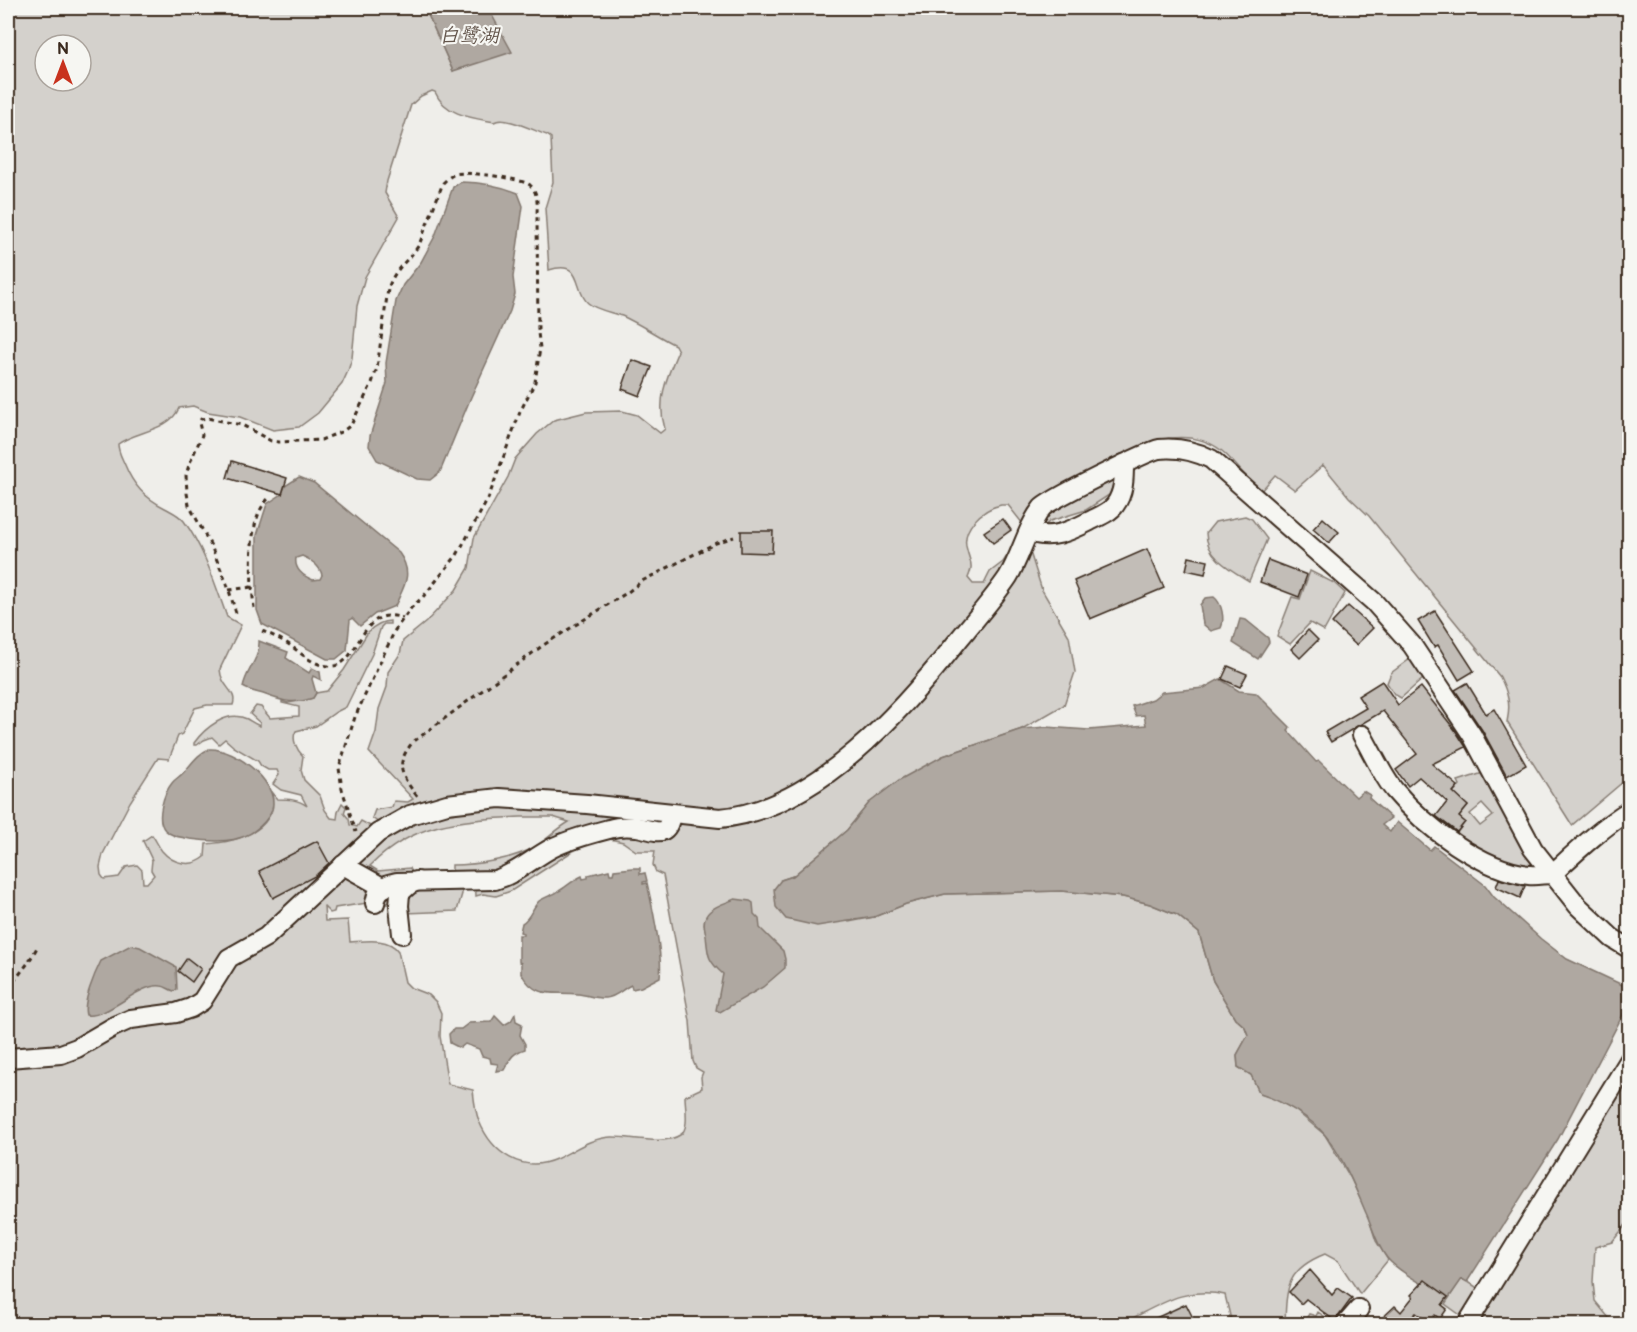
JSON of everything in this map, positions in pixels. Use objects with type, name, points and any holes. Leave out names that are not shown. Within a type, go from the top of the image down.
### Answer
[{"type":"street","points":[[8,1058],[61,1054],[131,1019],[176,1013],[191,1008],[202,1001],[229,958],[266,937],[378,833],[410,815],[447,804],[499,798],[586,804],[720,818],[741,816],[782,801],[823,776],[862,745],[926,682],[1008,576],[1042,507],[1150,451],[1161,449],[1188,450],[1212,459],[1374,602],[1412,645],[1472,735],[1533,849],[1587,914],[1612,938],[1629,949]]},
{"type":"street","points":[[1030,532],[1042,535],[1062,534],[1114,508],[1122,489],[1124,464]]},
{"type":"street","points":[[1362,735],[1394,790],[1416,812],[1461,848],[1495,866],[1528,875],[1552,874],[1582,846],[1629,810]]},
{"type":"street","points":[[344,865],[380,895],[397,882],[495,880],[505,877],[553,848],[590,834],[615,827],[637,827],[659,832],[668,826],[671,813]]},
{"type":"street","points":[[402,934],[400,893],[417,881]]},
{"type":"street","points":[[1467,1324],[1629,1059]]},
{"type":"street","points":[[1346,1324],[1359,1309]]},
{"type":"path","points":[[236,613],[210,546],[189,505],[186,475],[202,435],[199,423],[201,419],[207,418],[242,425],[272,441],[279,442],[321,440],[344,431],[351,425],[372,383],[391,279],[400,265],[414,253],[443,183],[451,175],[463,173],[524,182],[534,190],[536,198],[540,348],[535,382],[520,412],[488,500],[457,555],[403,618],[358,709],[339,768],[342,789],[362,847]]},
{"type":"path","points":[[254,609],[252,587],[254,528],[261,505],[268,499]]},
{"type":"path","points":[[428,810],[406,781],[401,767],[405,751],[413,742],[542,646],[642,581],[716,543],[735,537]]},
{"type":"path","points":[[229,590],[252,587]]},
{"type":"path","points":[[262,631],[285,642],[314,662],[332,667],[338,666],[346,659],[359,638],[376,620],[392,616],[403,618]]},
{"type":"path","points":[[8,988],[38,946]]},
{"type":"shaded area","points":[[8,8],[425,8],[453,71],[490,13],[488,8],[1629,8],[1629,787],[1624,781],[1572,825],[1507,722],[1508,699],[1500,677],[1369,516],[1349,497],[1323,465],[1295,490],[1275,475],[1260,492],[1222,451],[1197,439],[1169,438],[1129,452],[1119,460],[1117,476],[1109,495],[1086,510],[1050,521],[1037,533],[1030,552],[1042,590],[1069,636],[1075,672],[1064,705],[1022,729],[943,756],[869,803],[847,830],[793,876],[781,880],[849,922],[874,917],[906,904],[945,894],[1062,891],[1123,897],[1150,904],[1177,915],[1199,933],[1213,981],[1235,1018],[1245,1027],[1248,1035],[1237,1055],[1238,1067],[1251,1075],[1260,1094],[1295,1110],[1325,1135],[1350,1177],[1368,1216],[1376,1241],[1388,1260],[1360,1294],[1338,1261],[1325,1254],[1312,1260],[1296,1273],[1291,1281],[1286,1300],[1285,1324],[1232,1324],[1225,1295],[1198,1293],[1174,1298],[1127,1321],[1127,1324],[8,1324]],"holes":[[[432,91],[452,111],[477,119],[512,122],[551,138],[553,182],[545,208],[549,270],[568,269],[573,272],[580,291],[588,303],[622,316],[675,345],[678,351],[662,398],[665,429],[660,433],[637,415],[622,411],[586,412],[554,420],[537,434],[515,459],[508,477],[474,538],[469,568],[456,590],[426,622],[403,641],[400,654],[388,672],[387,687],[379,709],[376,732],[369,752],[413,799],[408,802],[394,801],[392,807],[375,810],[372,818],[379,823],[372,827],[361,821],[357,827],[350,825],[344,813],[346,807],[342,803],[337,819],[331,818],[320,796],[304,780],[301,770],[303,756],[294,741],[296,731],[316,726],[346,707],[372,654],[381,627],[384,624],[390,624],[390,621],[387,621],[378,624],[368,632],[344,670],[327,691],[316,693],[313,698],[288,703],[282,701],[282,703],[299,707],[299,716],[270,718],[261,707],[256,706],[250,714],[260,723],[260,726],[239,717],[224,719],[210,727],[194,743],[197,745],[212,737],[219,744],[225,739],[258,761],[261,766],[268,770],[277,770],[279,775],[273,784],[281,790],[301,795],[307,806],[289,799],[277,799],[272,793],[272,806],[262,826],[230,841],[206,844],[205,857],[194,863],[177,862],[172,859],[162,851],[152,835],[143,841],[152,860],[151,870],[154,875],[147,883],[143,883],[142,870],[137,865],[126,867],[119,877],[104,879],[100,867],[103,854],[130,802],[158,758],[169,759],[178,736],[182,734],[195,708],[207,705],[233,705],[233,696],[223,681],[220,669],[241,625],[227,617],[204,555],[184,521],[151,500],[140,490],[128,472],[118,444],[168,422],[179,408],[193,406],[208,412],[240,417],[273,430],[299,427],[318,413],[342,384],[348,371],[352,358],[357,306],[365,277],[399,217],[385,193],[411,105],[421,96]],[[1001,505],[1008,505],[1023,524],[1013,547],[1003,562],[990,572],[984,584],[973,584],[968,578],[971,566],[966,542],[967,535],[980,515]],[[553,817],[569,822],[535,847],[516,855],[473,864],[452,865],[452,875],[475,874],[476,896],[483,894],[496,896],[511,891],[573,851],[598,840],[610,839],[623,842],[636,851],[655,851],[653,865],[656,872],[663,875],[690,1021],[693,1061],[696,1068],[703,1072],[702,1088],[685,1096],[686,1123],[680,1135],[665,1140],[603,1138],[543,1163],[531,1164],[510,1158],[492,1143],[479,1121],[473,1090],[448,1084],[440,1036],[441,1013],[436,1002],[429,995],[411,988],[405,982],[398,951],[383,942],[350,942],[348,920],[325,921],[324,907],[330,913],[334,912],[335,908],[367,903],[404,905],[405,913],[457,911],[462,894],[461,884],[413,875],[410,868],[378,871],[370,866],[404,840],[440,826],[459,822]]]},
{"type":"shaded area","points":[[1245,516],[1252,519],[1267,539],[1249,581],[1215,556],[1207,542],[1206,533],[1215,522]]},
{"type":"shaded area","points":[[1310,571],[1334,583],[1345,593],[1324,631],[1310,623],[1290,644],[1277,636],[1292,597],[1300,599]]},
{"type":"shaded area","points":[[1410,659],[1424,678],[1401,698],[1394,694],[1387,683],[1391,673]]},
{"type":"shaded area","points":[[1483,773],[1507,811],[1531,862],[1525,870],[1486,859],[1453,838],[1465,822],[1459,817],[1468,806],[1453,793],[1460,785],[1458,781]],"holes":[[[1482,804],[1493,816],[1480,826],[1470,814]]]},
{"type":"shaded area","points":[[1629,1071],[1629,1221],[1612,1242],[1595,1247],[1593,1282],[1595,1301],[1614,1324],[1473,1324]]},
{"type":"shaded area","points":[[1462,1278],[1484,1292],[1466,1319],[1445,1304]]},
{"type":"shaded area","points":[[1318,1312],[1334,1323],[1299,1324],[1304,1322],[1309,1314],[1316,1316]]},
{"type":"water","name":"白鹭湖","points":[[425,8],[488,8],[512,52],[453,71]]},
{"type":"water","points":[[461,182],[490,185],[518,193],[523,206],[513,277],[515,294],[510,311],[440,472],[430,480],[417,479],[377,460],[369,446],[370,436],[387,383],[386,363],[396,301],[403,285],[421,262],[435,236],[453,187]]},
{"type":"water","points":[[299,477],[314,483],[399,553],[404,560],[406,580],[395,606],[375,614],[360,626],[352,618],[347,650],[336,659],[327,659],[262,624],[257,610],[257,535],[267,504],[282,494],[285,486]],"holes":[[[302,556],[319,569],[322,575],[320,579],[313,580],[298,569],[296,558]]]},
{"type":"water","points":[[1214,597],[1221,607],[1223,620],[1221,628],[1211,631],[1203,624],[1200,605],[1205,598]]},
{"type":"water","points":[[1240,619],[1246,620],[1268,638],[1269,642],[1258,659],[1233,643]]},
{"type":"water","points":[[259,641],[288,652],[286,658],[309,673],[312,668],[320,672],[321,680],[313,676],[312,679],[316,693],[313,698],[295,702],[284,701],[243,687],[255,659]]},
{"type":"water","points":[[1220,679],[1239,691],[1256,693],[1290,727],[1288,731],[1316,762],[1319,761],[1356,797],[1363,791],[1370,795],[1369,798],[1391,818],[1382,825],[1390,832],[1397,822],[1430,850],[1434,846],[1485,885],[1494,897],[1567,959],[1629,988],[1629,1003],[1558,1139],[1467,1282],[1462,1279],[1448,1299],[1407,1274],[1383,1253],[1348,1172],[1325,1135],[1295,1110],[1260,1094],[1251,1075],[1238,1067],[1237,1055],[1248,1035],[1245,1027],[1235,1018],[1213,981],[1199,933],[1177,915],[1150,904],[1123,897],[1062,891],[945,894],[906,904],[874,917],[817,926],[786,919],[776,907],[774,889],[781,880],[793,876],[847,830],[869,803],[899,780],[943,756],[1022,729],[1046,727],[1089,730],[1146,725],[1144,715],[1136,716],[1132,706],[1153,699],[1162,692],[1204,688]]},
{"type":"water","points":[[209,749],[220,750],[244,762],[256,771],[271,793],[273,805],[269,816],[253,832],[244,837],[223,841],[190,839],[171,834],[162,825],[162,806],[169,787]]},
{"type":"water","points":[[640,868],[640,874],[645,873],[647,881],[643,884],[647,883],[659,944],[660,977],[641,987],[632,989],[631,985],[606,998],[539,991],[527,982],[521,973],[519,962],[519,935],[523,935],[520,932],[522,923],[539,901],[582,876],[583,879],[588,878],[588,875],[609,870],[610,874],[613,874],[614,870]]},
{"type":"water","points":[[735,899],[753,903],[754,914],[759,919],[760,928],[783,951],[785,968],[763,987],[720,1012],[716,1010],[723,974],[709,957],[704,921],[711,910]]},
{"type":"water","points":[[131,945],[140,947],[176,967],[177,989],[174,991],[163,986],[152,987],[104,1012],[86,1015],[87,996],[101,961]]},
{"type":"water","points":[[515,1014],[516,1021],[522,1024],[520,1035],[525,1049],[514,1055],[504,1070],[496,1071],[498,1064],[491,1063],[490,1058],[482,1056],[479,1049],[465,1044],[460,1048],[450,1043],[449,1034],[454,1029],[461,1029],[469,1023],[491,1022],[495,1016],[504,1025],[511,1021]]},
{"type":"building","points":[[632,360],[652,367],[640,396],[622,389]]},
{"type":"building","points":[[232,461],[287,478],[282,494],[227,478]]},
{"type":"building","points":[[1323,518],[1339,532],[1329,543],[1313,529]]},
{"type":"building","points":[[1003,519],[1011,530],[993,543],[984,532]]},
{"type":"building","points":[[741,531],[773,531],[772,553],[741,552]]},
{"type":"building","points":[[1147,549],[1164,588],[1090,619],[1074,581]]},
{"type":"building","points":[[1189,557],[1208,561],[1205,574],[1186,570]]},
{"type":"building","points":[[1268,560],[1307,575],[1299,597],[1260,582]]},
{"type":"building","points":[[1348,606],[1373,628],[1356,645],[1332,623]]},
{"type":"building","points":[[1435,611],[1474,671],[1459,680],[1438,645],[1434,647],[1418,621]]},
{"type":"building","points":[[1308,630],[1318,640],[1300,658],[1291,649]]},
{"type":"building","points":[[1228,666],[1247,674],[1240,687],[1222,679]]},
{"type":"building","points":[[1382,681],[1398,705],[1421,687],[1466,747],[1432,764],[1458,786],[1453,792],[1468,806],[1459,817],[1465,822],[1457,832],[1436,816],[1447,802],[1419,777],[1408,786],[1396,770],[1417,754],[1383,711],[1331,742],[1325,732],[1366,708],[1358,696]]},
{"type":"building","points":[[1467,683],[1486,714],[1494,709],[1526,765],[1507,776],[1482,730],[1455,690]]},
{"type":"building","points":[[317,841],[329,863],[315,876],[273,898],[259,871]]},
{"type":"building","points":[[1499,879],[1525,886],[1520,898],[1496,887]]},
{"type":"building","points":[[187,958],[201,969],[192,982],[178,971]]},
{"type":"building","points":[[1310,1270],[1332,1295],[1338,1288],[1352,1298],[1335,1321],[1306,1299],[1301,1304],[1289,1292]]},
{"type":"building","points":[[1425,1280],[1448,1297],[1442,1305],[1447,1309],[1440,1319],[1435,1315],[1429,1322],[1416,1313],[1409,1320],[1414,1324],[1376,1324],[1395,1306],[1401,1312],[1413,1297],[1411,1295]]},
{"type":"building","points":[[1186,1304],[1196,1324],[1143,1324]]}]
